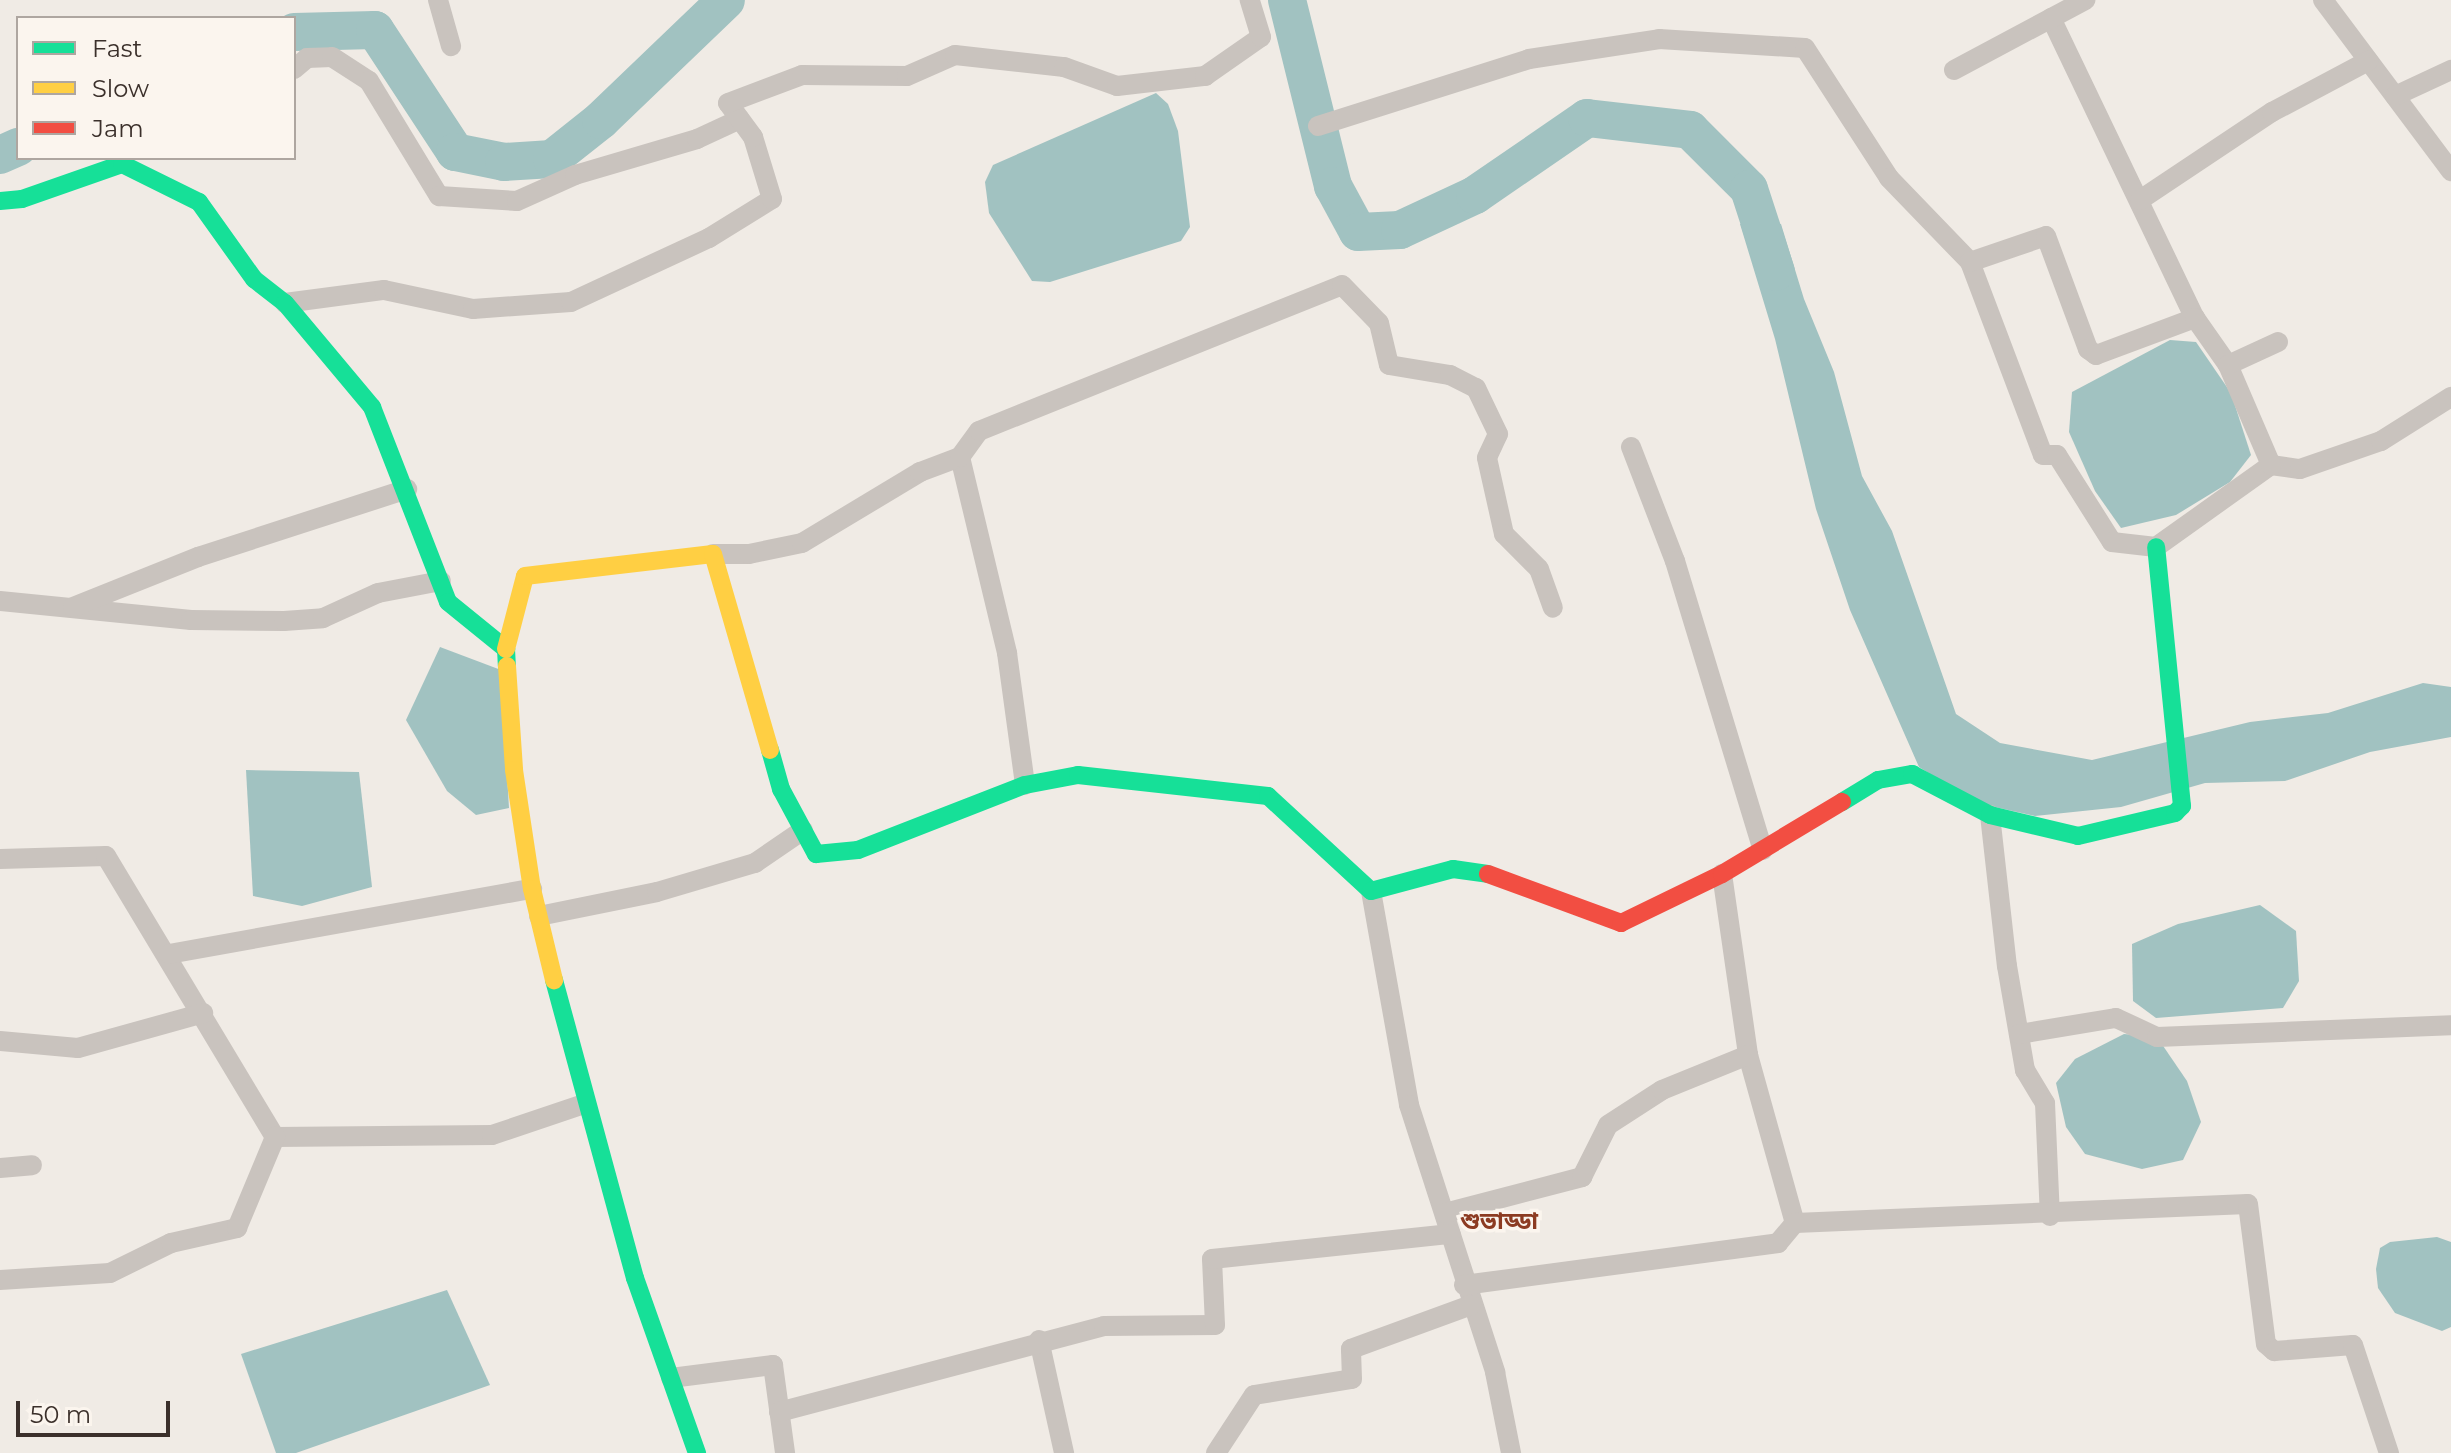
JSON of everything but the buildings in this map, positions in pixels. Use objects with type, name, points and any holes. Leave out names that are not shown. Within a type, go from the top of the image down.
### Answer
[{"type":"street","points":[[438,0],[451,46]]},
{"type":"street","points":[[285,303],[384,290],[473,309],[571,302],[709,238],[772,199],[753,137],[728,103],[802,75],[907,76],[955,55],[1064,67],[1117,86],[1205,76],[1261,37],[1250,0]]},
{"type":"street","points":[[1954,70],[2085,0]]},
{"type":"street","points":[[2323,0],[2449,164]]},
{"type":"street","points":[[2051,18],[2195,318],[2228,365],[2271,465]]},
{"type":"street","points":[[1318,126],[1529,59],[1659,39],[1805,48],[1889,178],[1970,262],[2043,455],[2057,455],[2112,542],[2156,547],[2271,465],[2300,469],[2381,441],[2451,397]]},
{"type":"street","points":[[296,67],[307,58],[332,57],[369,81],[439,196],[517,201],[575,175],[697,139],[740,119]]},
{"type":"street","points":[[2140,200],[2272,112],[2368,61]]},
{"type":"street","points":[[2395,96],[2451,70]]},
{"type":"street","points":[[0,201],[22,199],[125,161],[199,202],[254,279],[285,303],[372,407],[407,489],[448,602],[506,649]]},
{"type":"street","points":[[1970,262],[2046,236],[2088,349],[2096,355],[2195,318]]},
{"type":"street","points":[[697,1453],[635,1278],[584,1104],[532,889],[514,770],[506,649],[525,576],[642,566],[713,554],[749,554],[802,543],[920,472],[960,457],[979,431],[1043,401],[1342,285],[1379,323],[1389,365],[1450,375],[1476,388],[1498,434],[1487,458],[1504,534],[1539,569],[1553,608]]},
{"type":"street","points":[[2228,365],[2278,342]]},
{"type":"street","points":[[1631,447],[1675,561],[1763,850]]},
{"type":"street","points":[[960,457],[1007,653],[1025,785]]},
{"type":"street","points":[[70,608],[198,557],[407,489]]},
{"type":"street","points":[[1371,891],[1453,869],[1491,875],[1621,923],[1722,874],[1878,780],[1912,774],[1990,815],[2078,836],[2182,806],[2156,547]]},
{"type":"street","points":[[713,554],[781,789],[816,854],[858,850],[1025,785],[1078,775],[1268,796],[1371,891],[1409,1105],[1495,1372],[1511,1453]]},
{"type":"street","points":[[0,601],[191,620],[310,619],[358,606],[378,593],[441,581]]},
{"type":"street","points":[[1990,815],[2025,1070],[2045,1103],[2050,1216]]},
{"type":"street","points":[[539,916],[657,892],[755,863],[803,830]]},
{"type":"street","points":[[0,859],[106,856],[169,954],[275,1137]]},
{"type":"street","points":[[1722,874],[1748,1055],[1795,1223]]},
{"type":"street","points":[[169,954],[532,889]]},
{"type":"street","points":[[0,1041],[78,1048],[203,1013]]},
{"type":"street","points":[[2019,1034],[2116,1018],[2157,1037],[2451,1025]]},
{"type":"street","points":[[1445,1213],[1582,1177],[1608,1125],[1662,1090],[1748,1055]]},
{"type":"street","points":[[275,1137],[492,1135],[584,1104]]},
{"type":"street","points":[[0,1280],[110,1273],[171,1243],[237,1228],[275,1137]]},
{"type":"street","points":[[0,1168],[32,1165]]},
{"type":"street","points":[[1216,1453],[1254,1395],[1352,1379],[1351,1349],[1468,1295],[1778,1243],[1795,1223],[2050,1216],[2248,1204],[2269,1349],[2353,1345],[2389,1453]]},
{"type":"street","points":[[779,1412],[1039,1340],[1104,1326],[1215,1325],[1212,1259],[1451,1234]]},
{"type":"street","points":[[1039,1340],[1064,1453]]},
{"type":"street","points":[[671,1378],[773,1365],[785,1453]]},
{"type":"water","points":[[1156,93],[1168,104],[1178,131],[1190,227],[1181,241],[1050,282],[1032,281],[989,213],[985,182],[993,165]]},
{"type":"water","points":[[1740,224],[1781,224],[1804,299],[1834,372],[1862,476],[1892,531],[1956,714],[2000,743],[2092,760],[2250,722],[2328,713],[2423,683],[2451,687],[2451,737],[2370,752],[2285,781],[2205,783],[2121,807],[2035,816],[1977,803],[1919,767],[1850,610],[1816,509],[1775,339]]},
{"type":"water","points":[[2170,340],[2196,342],[2231,393],[2251,455],[2230,482],[2176,515],[2121,528],[2095,491],[2069,432],[2072,392]]},
{"type":"water","points":[[440,647],[501,670],[509,808],[476,815],[447,791],[406,720]]},
{"type":"water","points":[[246,770],[359,772],[372,887],[302,906],[253,896]]},
{"type":"water","points":[[2260,905],[2296,931],[2299,981],[2283,1008],[2156,1018],[2133,1001],[2132,944],[2178,924]]},
{"type":"water","points":[[2124,1034],[2157,1037],[2187,1081],[2201,1122],[2183,1160],[2142,1169],[2085,1154],[2066,1127],[2056,1083],[2075,1059]]},
{"type":"water","points":[[2437,1237],[2451,1242],[2451,1327],[2442,1331],[2395,1313],[2378,1288],[2376,1269],[2380,1248],[2390,1242]]},
{"type":"water","points":[[447,1290],[490,1385],[296,1453],[276,1453],[241,1354]]},
{"type":"waterway","points":[[296,32],[375,30],[455,152],[504,162],[552,159],[601,120],[726,0]]},
{"type":"waterway","points":[[1287,0],[1333,186],[1358,232],[1400,230],[1475,195],[1587,118],[1690,130],[1749,189],[1776,272]]},
{"type":"waterway","points":[[0,155],[16,148]]},
{"type":"traffic: fast","points":[[0,201],[22,199],[122,164],[199,202],[254,279],[285,303],[372,407],[448,602],[506,649],[507,666]]},
{"type":"traffic: fast","points":[[1842,802],[1878,780],[1912,774],[1990,815],[2078,836],[2175,813],[2182,806],[2156,547]]},
{"type":"traffic: fast","points":[[770,750],[781,789],[816,854],[858,850],[1025,785],[1078,775],[1268,796],[1371,891],[1453,869],[1488,874]]},
{"type":"traffic: fast","points":[[554,980],[635,1278],[697,1453]]},
{"type":"traffic: slow","points":[[506,649],[525,576],[713,554],[770,750]]},
{"type":"traffic: slow","points":[[507,666],[514,770],[532,889],[554,980]]},
{"type":"traffic: jam","points":[[1488,874],[1621,923],[1722,874],[1842,802]]},
{"type":"district","name":"শুভাড্ডা","points":[[1499,1221]]}]
